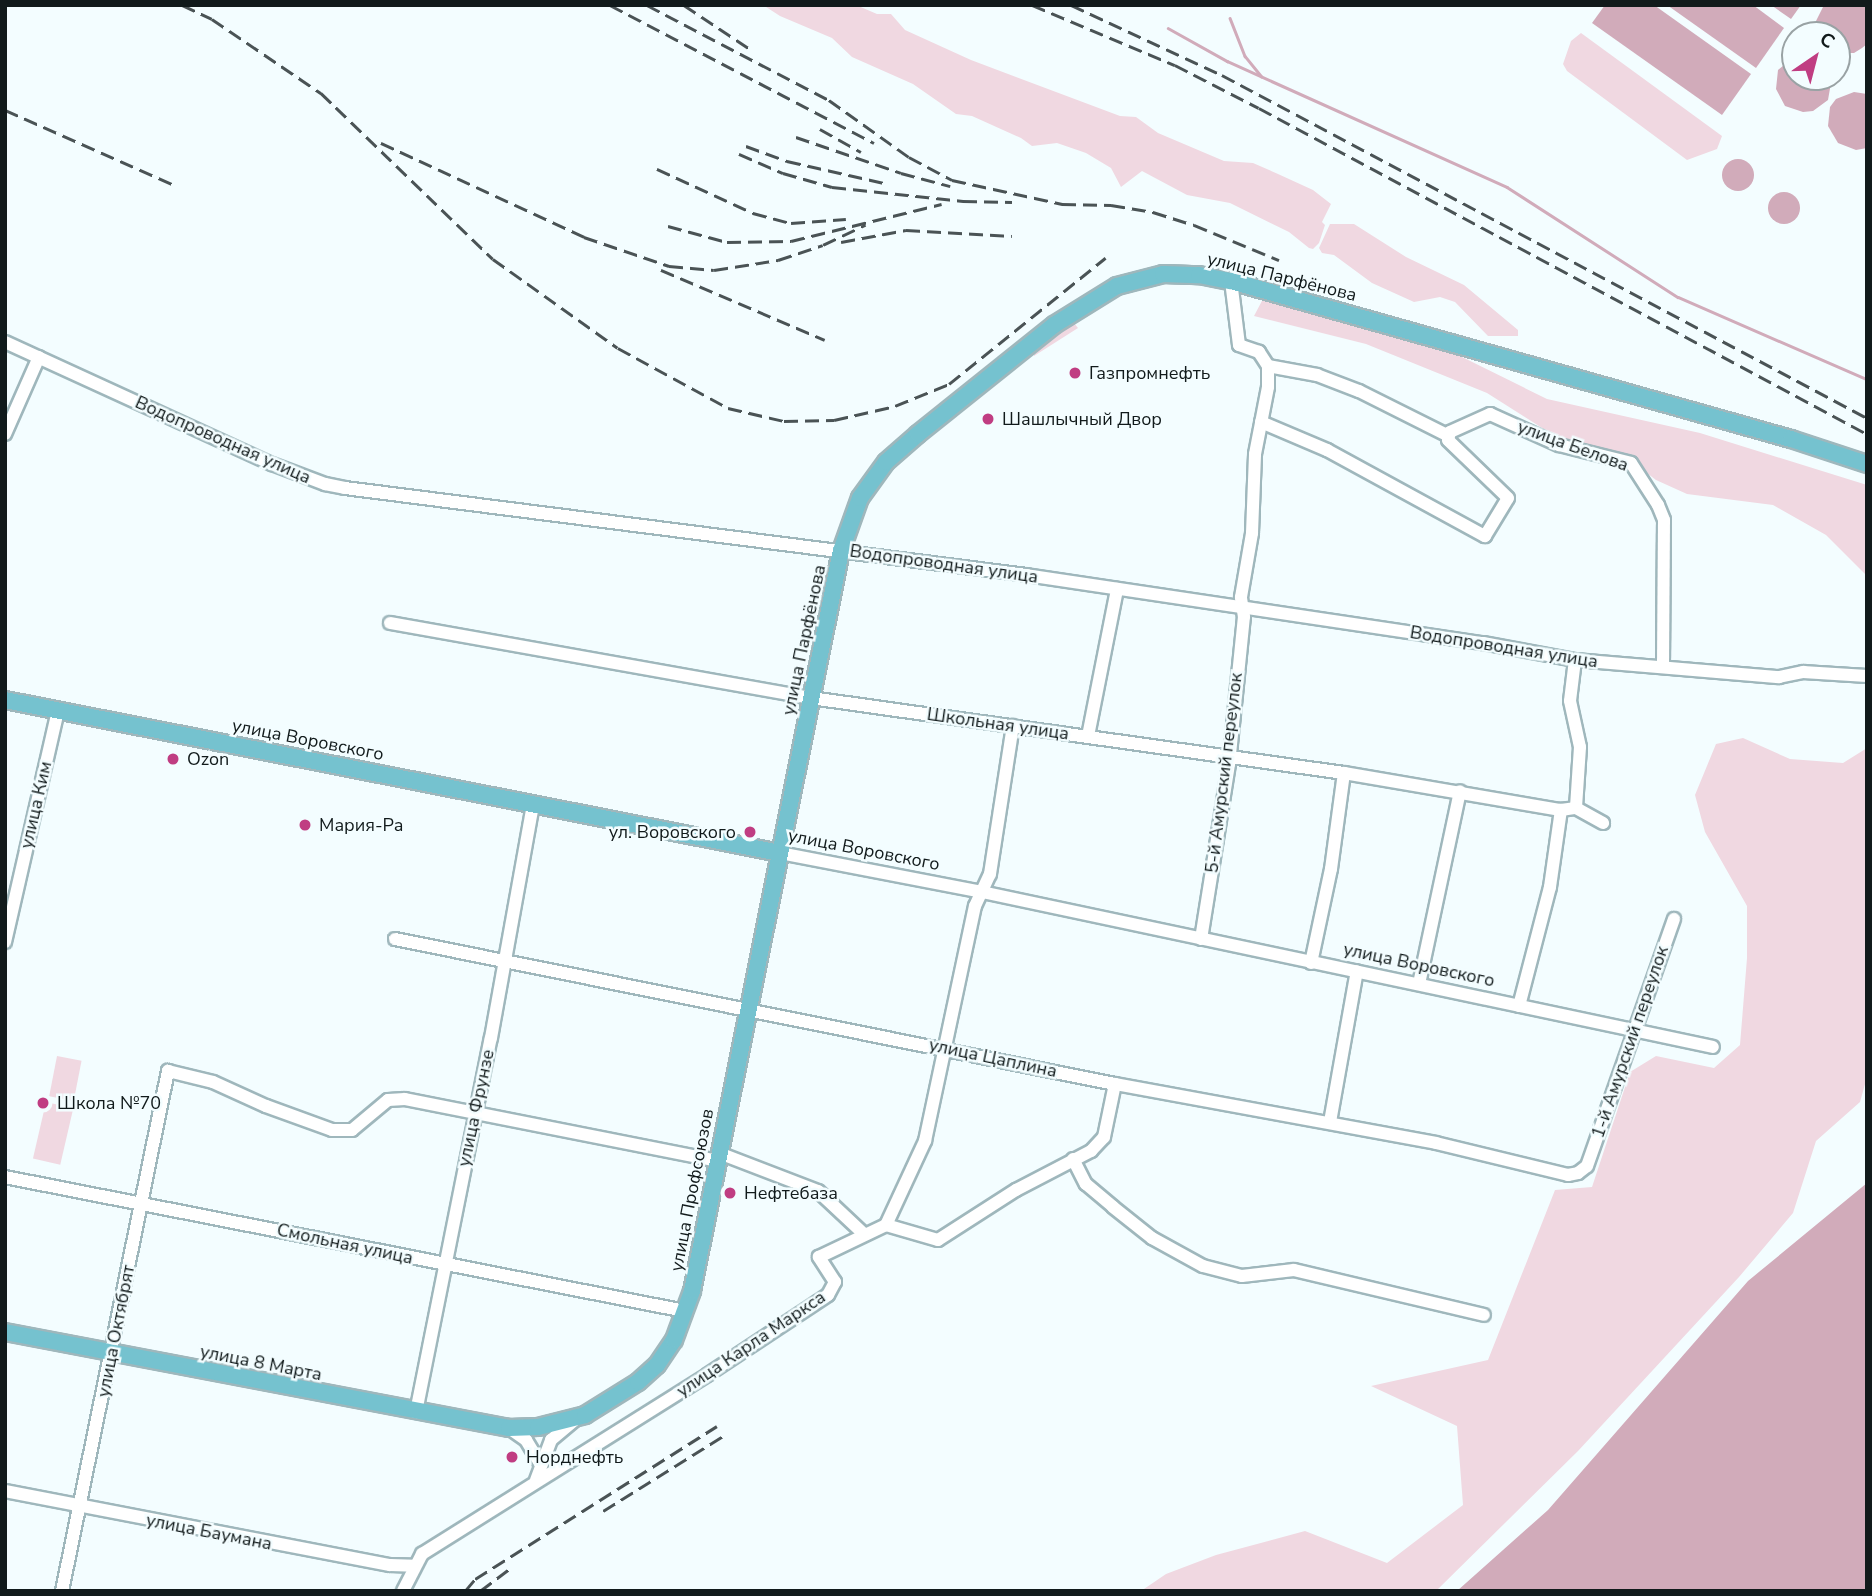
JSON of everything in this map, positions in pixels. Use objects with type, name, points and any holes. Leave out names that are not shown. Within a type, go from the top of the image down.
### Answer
[{"type":"main road","name":"улица Парфёнова","points":[[780,853],[842,551],[860,498],[887,462],[1086,303],[1117,286],[1163,274],[1199,275],[1231,281],[1791,439],[1867,464]]},
{"type":"main road","name":"улица Воровского","points":[[5,700],[780,853]]},
{"type":"main road","name":"улица Профсоюзов","points":[[509,1428],[538,1427],[585,1415],[638,1382],[657,1365],[674,1340],[685,1311],[719,1157],[780,853]]},
{"type":"main road","name":"улица 8 Марта","points":[[5,1332],[509,1428]]},
{"type":"street","points":[[1231,281],[1239,345],[1259,352],[1268,366],[1317,376],[1359,391],[1447,435],[1448,440],[1508,498],[1485,536],[1327,450],[1261,422]]},
{"type":"street","name":"Водопроводная улица","points":[[5,342],[272,464],[325,484],[1117,589],[1575,660],[1779,677],[1803,672],[1867,676]]},
{"type":"street","points":[[5,434],[39,357]]},
{"type":"street","name":"5-й Амурский переулок","points":[[1201,939],[1227,757],[1243,607],[1241,597],[1252,533],[1255,454],[1268,366]]},
{"type":"street","name":"улица Белова","points":[[1447,435],[1490,414],[1559,445],[1624,460],[1636,468],[1664,520],[1663,667]]},
{"type":"street","points":[[1088,736],[1117,589]]},
{"type":"street","name":"Школьная улица","points":[[390,623],[811,698],[1344,773],[1561,810],[1576,808]]},
{"type":"street","points":[[1575,660],[1570,701],[1580,747],[1576,808],[1603,823]]},
{"type":"street","name":"улица Ким","points":[[5,942],[58,710]]},
{"type":"street","points":[[1013,726],[990,874],[975,906],[925,1141],[886,1225],[938,1240],[1016,1190],[1091,1151],[1104,1137],[1115,1084]]},
{"type":"street","points":[[1311,963],[1331,869],[1344,773]]},
{"type":"street","points":[[1419,984],[1460,791]]},
{"type":"street","name":"улица Фрунзе","points":[[416,1412],[506,960],[533,804]]},
{"type":"street","points":[[1519,1006],[1550,887],[1561,810]]},
{"type":"street","name":"улица Воровского","points":[[780,853],[982,892],[1713,1047]]},
{"type":"street","name":"1-й Амурский переулок","points":[[1587,1166],[1674,919]]},
{"type":"street","name":"улица Цаплина","points":[[395,939],[1115,1084],[1436,1143],[1568,1175],[1578,1173],[1587,1166]]},
{"type":"street","points":[[1330,1122],[1357,971]]},
{"type":"street","name":"улица Октябрят","points":[[62,1591],[168,1071],[213,1082],[266,1106],[332,1130],[352,1130],[388,1100],[405,1099],[474,1114]]},
{"type":"street","points":[[474,1114],[719,1157],[818,1191],[864,1234]]},
{"type":"street","points":[[1073,1159],[1086,1184],[1122,1215],[1152,1238],[1203,1266],[1242,1276],[1294,1270],[1484,1315]]},
{"type":"street","name":"Смольная улица","points":[[5,1177],[141,1201],[445,1265],[685,1311]]},
{"type":"street","name":"улица Карла Маркса","points":[[403,1591],[422,1554],[536,1480],[695,1383],[828,1295],[835,1282],[819,1256],[886,1225]]},
{"type":"street","points":[[536,1480],[555,1434],[585,1415]]},
{"type":"street","points":[[509,1428],[526,1440],[541,1465]]},
{"type":"street","name":"улица Баумана","points":[[5,1491],[390,1565],[414,1566]]},
{"type":"shaded area","points":[[763,5],[856,5],[877,14],[891,14],[905,30],[971,60],[1120,116],[1136,117],[1158,133],[1224,161],[1253,163],[1313,190],[1331,204],[1322,222],[1325,225],[1319,243],[1313,249],[1309,248],[1289,232],[1230,203],[1187,195],[1142,171],[1121,187],[1111,168],[1086,153],[1057,143],[1032,146],[1021,138],[972,116],[956,114],[913,84],[852,57],[832,38],[780,16]]},
{"type":"shaded area","points":[[1605,5],[1654,5],[1751,74],[1722,115],[1592,23]]},
{"type":"shaded area","points":[[1667,5],[1753,5],[1781,26],[1781,32],[1756,68]]},
{"type":"shaded area","points":[[1771,5],[1801,5],[1791,19]]},
{"type":"shaded area","points":[[1824,5],[1867,6],[1867,44],[1851,53],[1851,21],[1816,21]]},
{"type":"shaded area","points":[[1581,33],[1722,136],[1717,149],[1687,160],[1567,71],[1563,64],[1571,41]]},
{"type":"shaded area","points":[[1781,68],[1781,91],[1830,91],[1828,100],[1813,111],[1803,112],[1785,106],[1776,89],[1778,70]]},
{"type":"shaded area","points":[[1854,92],[1867,94],[1867,148],[1856,150],[1838,143],[1828,126],[1830,107],[1836,99]]},
{"type":"shaded area","points":[[1738,159],[1750,163],[1754,175],[1750,187],[1738,191],[1726,187],[1722,175],[1726,163]]},
{"type":"shaded area","points":[[1784,192],[1796,196],[1800,208],[1796,220],[1784,224],[1772,220],[1768,208],[1772,196]]},
{"type":"shaded area","points":[[1330,224],[1354,224],[1406,257],[1464,285],[1518,330],[1518,336],[1488,336],[1455,302],[1440,297],[1414,302],[1372,283],[1334,255],[1322,253],[1319,248]]},
{"type":"shaded area","points":[[1264,297],[1456,354],[1547,399],[1700,433],[1867,485],[1867,576],[1826,535],[1773,505],[1687,494],[1656,480],[1630,460],[1566,443],[1487,393],[1366,344],[1254,316]]},
{"type":"shaded area","points":[[1074,323],[1078,328],[1034,356],[1034,353]]},
{"type":"shaded area","points":[[1743,738],[1790,759],[1843,763],[1867,748],[1867,1077],[1860,1102],[1816,1141],[1793,1213],[1739,1277],[1578,1451],[1436,1591],[1141,1591],[1166,1574],[1216,1555],[1305,1531],[1387,1563],[1463,1505],[1457,1426],[1371,1386],[1488,1360],[1555,1190],[1592,1187],[1630,1072],[1656,1056],[1714,1068],[1740,1045],[1747,958],[1747,906],[1705,832],[1695,795],[1716,744]]},
{"type":"shaded area","points":[[57,1056],[82,1061],[74,1101],[49,1096]]},
{"type":"shaded area","points":[[46,1102],[73,1108],[60,1165],[33,1159]]},
{"type":"shaded area","points":[[1867,1183],[1867,1591],[1457,1591],[1548,1510],[1748,1281]]},
{"type":"waterway","points":[[1230,18],[1245,56],[1261,76]]},
{"type":"waterway","points":[[1168,28],[1227,61],[1507,187],[1678,297],[1867,379]]},
{"type":"railway","points":[[182,5],[212,19],[321,93],[493,259],[618,348],[728,408],[784,421],[834,420],[895,406],[949,384],[1105,258]]},
{"type":"railway","points":[[610,5],[874,143]]},
{"type":"railway","points":[[647,5],[829,100],[909,157],[952,180],[1062,204],[1111,205],[1153,212],[1194,225],[1279,260]]},
{"type":"railway","points":[[684,5],[753,51]]},
{"type":"railway","points":[[1032,5],[1175,65],[1259,108],[1867,434]]},
{"type":"railway","points":[[1071,5],[1222,75],[1867,418]]},
{"type":"railway","points":[[5,110],[172,184]]},
{"type":"railway","points":[[820,129],[861,152]]},
{"type":"railway","points":[[796,137],[901,173],[950,186]]},
{"type":"railway","points":[[381,143],[584,237],[669,266],[714,270],[778,260],[823,245],[865,225]]},
{"type":"railway","points":[[746,146],[787,161],[888,184]]},
{"type":"railway","points":[[739,154],[783,173],[832,187],[963,201],[1012,202]]},
{"type":"railway","points":[[657,169],[753,213],[791,223],[846,219]]},
{"type":"railway","points":[[668,226],[727,242],[791,241],[942,204]]},
{"type":"railway","points":[[841,242],[906,230],[1012,236]]},
{"type":"railway","points":[[661,270],[825,340]]},
{"type":"railway","points":[[465,1591],[475,1579],[717,1426]]},
{"type":"railway","points":[[603,1511],[723,1436]]},
{"type":"railway","points":[[480,1591],[511,1568]]},
{"type":"place","name":"Газпромнефть","points":[[1075,373]]},
{"type":"place","name":"Шашлычный Двор","points":[[988,419]]},
{"type":"place","name":"Ozon","points":[[173,759]]},
{"type":"place","name":"Мария-Ра","points":[[305,825]]},
{"type":"place","name":"ул. Воровского","points":[[750,832]]},
{"type":"place","name":"Школа №70","points":[[43,1103]]},
{"type":"place","name":"Нефтебаза","points":[[730,1193]]},
{"type":"place","name":"Норднефть","points":[[512,1457]]}]
